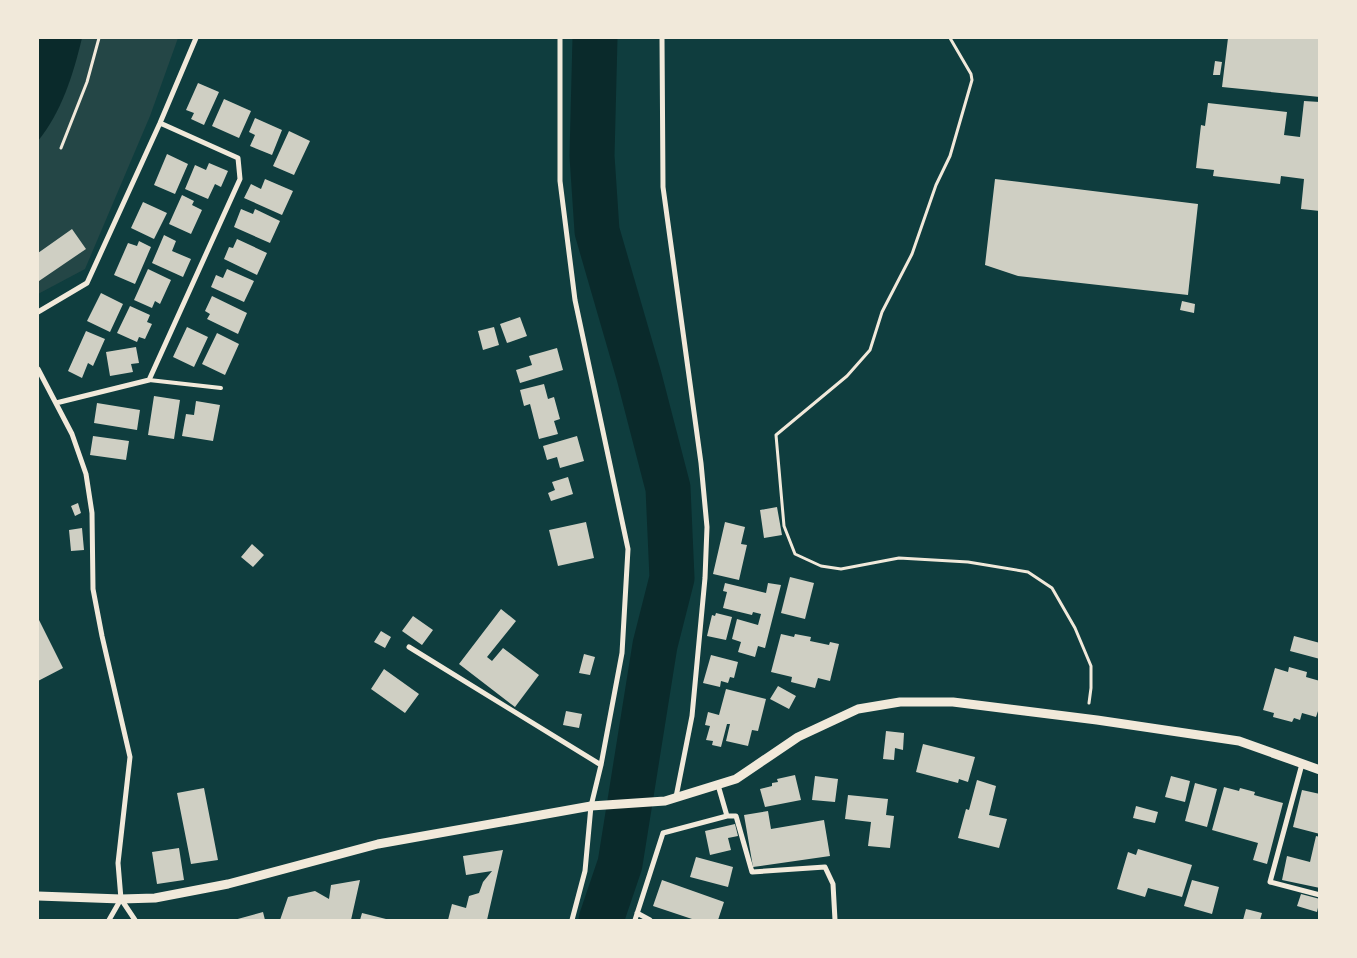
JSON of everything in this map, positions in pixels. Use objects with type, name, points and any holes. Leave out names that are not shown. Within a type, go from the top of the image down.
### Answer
[{"type":"street","points":[[38,312],[87,283],[160,123],[196,38]]},
{"type":"street","points":[[560,38],[560,181],[574,300],[602,422],[628,549],[622,652],[591,806],[585,871],[572,920]]},
{"type":"street","points":[[662,38],[663,187],[701,463],[707,526],[705,578],[692,716],[676,798]]},
{"type":"street","points":[[56,403],[149,380],[240,179],[238,158],[160,123]]},
{"type":"street","points":[[38,369],[72,434],[86,474],[92,513],[93,589],[130,757],[118,863],[122,899],[135,920]]},
{"type":"street","points":[[409,647],[600,765]]},
{"type":"street","points":[[38,896],[122,899],[155,898],[228,884],[378,844],[591,806],[665,802],[736,779],[798,737],[858,709],[900,702],[953,702],[1239,741],[1320,770]]},
{"type":"street","points":[[1302,764],[1270,882],[1320,895]]},
{"type":"street","points":[[718,785],[727,816]]},
{"type":"street","points":[[635,920],[663,833],[727,816],[736,816],[752,872],[825,867],[833,884],[834,920]]},
{"type":"street","points":[[109,920],[122,899]]},
{"type":"street","points":[[637,912],[650,920]]},
{"type":"lane","points":[[149,380],[221,388]]},
{"type":"path","points":[[61,148],[87,82],[99,38]]},
{"type":"path","points":[[950,38],[972,80],[950,156],[936,185],[912,254],[882,312],[870,350],[847,376],[776,436],[784,526],[795,554],[821,566],[841,569],[898,558],[968,562],[1028,572],[1052,588],[1075,628],[1091,666],[1091,688],[1086,719]]},
{"type":"shaded area","points":[[38,38],[178,38],[150,116],[85,269],[38,294]]},
{"type":"shaded area","points":[[38,38],[82,38],[66,92],[54,117],[38,141]]},
{"type":"building","points":[[1228,38],[1320,38],[1320,97],[1222,87]]},
{"type":"building","points":[[1215,61],[1222,62],[1220,75],[1213,75]]},
{"type":"building","points":[[198,83],[219,92],[204,125],[191,119],[194,113],[186,110]]},
{"type":"building","points":[[224,99],[251,111],[239,138],[212,126]]},
{"type":"building","points":[[1304,101],[1320,102],[1320,211],[1301,209],[1304,179],[1281,176],[1280,184],[1213,176],[1214,170],[1196,168],[1201,125],[1205,126],[1208,103],[1287,112],[1284,135],[1300,137]]},
{"type":"building","points":[[255,118],[282,130],[272,155],[250,146],[255,135],[249,132]]},
{"type":"building","points":[[289,131],[310,141],[294,175],[273,166]]},
{"type":"building","points":[[167,154],[188,164],[175,194],[154,185]]},
{"type":"building","points":[[209,163],[228,171],[221,187],[215,184],[208,199],[185,189],[195,165],[206,170]]},
{"type":"building","points":[[265,179],[293,191],[282,215],[244,198],[251,184],[261,189]]},
{"type":"building","points":[[995,179],[1198,204],[1188,295],[1018,276],[985,265]]},
{"type":"building","points":[[182,195],[194,201],[192,205],[202,210],[191,234],[169,224]]},
{"type":"building","points":[[143,202],[167,213],[154,239],[131,228]]},
{"type":"building","points":[[241,209],[253,214],[255,209],[280,221],[270,243],[234,227]]},
{"type":"building","points":[[72,229],[86,249],[39,281],[38,253]]},
{"type":"building","points":[[164,235],[176,241],[172,251],[191,259],[183,277],[152,263]]},
{"type":"building","points":[[237,239],[267,253],[257,275],[224,259],[229,247],[233,248]]},
{"type":"building","points":[[139,241],[151,247],[135,284],[114,275],[128,243],[137,246]]},
{"type":"building","points":[[148,269],[171,280],[160,304],[155,301],[152,308],[134,300]]},
{"type":"building","points":[[227,269],[254,281],[244,302],[211,287],[216,275],[223,278]]},
{"type":"building","points":[[101,293],[123,304],[110,332],[87,321]]},
{"type":"building","points":[[212,296],[247,313],[238,334],[207,319],[210,314],[205,311]]},
{"type":"building","points":[[1182,301],[1195,304],[1194,313],[1180,310]]},
{"type":"building","points":[[130,306],[150,315],[147,322],[152,324],[145,339],[139,337],[137,342],[117,333]]},
{"type":"building","points":[[520,317],[527,336],[507,343],[500,324]]},
{"type":"building","points":[[187,327],[208,337],[194,367],[173,357]]},
{"type":"building","points":[[494,327],[499,345],[483,350],[478,331]]},
{"type":"building","points":[[86,331],[105,339],[93,366],[88,363],[82,378],[68,371]]},
{"type":"building","points":[[217,333],[239,344],[225,375],[202,364]]},
{"type":"building","points":[[136,347],[139,363],[131,364],[133,372],[110,376],[106,352]]},
{"type":"building","points":[[557,348],[563,370],[520,383],[516,370],[532,365],[529,356]]},
{"type":"building","points":[[544,384],[548,399],[554,397],[560,419],[554,421],[558,434],[539,439],[530,404],[524,406],[520,390]]},
{"type":"building","points":[[154,396],[180,400],[174,439],[148,435]]},
{"type":"building","points":[[196,401],[220,405],[213,441],[182,436],[186,414],[194,415]]},
{"type":"building","points":[[97,403],[140,410],[137,430],[94,423]]},
{"type":"building","points":[[93,436],[129,441],[126,460],[90,455]]},
{"type":"building","points":[[577,436],[584,461],[560,468],[557,457],[547,460],[543,446]]},
{"type":"building","points":[[568,477],[573,494],[551,501],[548,493],[555,490],[552,482]]},
{"type":"building","points":[[78,503],[81,513],[75,516],[71,506]]},
{"type":"building","points":[[777,507],[782,535],[764,538],[760,510]]},
{"type":"building","points":[[586,522],[594,558],[558,566],[549,530]]},
{"type":"building","points":[[725,522],[745,527],[741,544],[747,545],[739,580],[713,574]]},
{"type":"building","points":[[82,528],[84,550],[71,551],[69,530]]},
{"type":"building","points":[[252,544],[264,555],[253,567],[241,557]]},
{"type":"building","points":[[790,577],[814,583],[805,619],[781,613]]},
{"type":"building","points":[[725,583],[766,593],[768,583],[781,585],[765,648],[758,646],[755,657],[738,652],[741,642],[732,639],[737,619],[758,625],[761,614],[753,612],[752,615],[723,608],[727,592],[723,591]]},
{"type":"building","points":[[501,609],[516,621],[487,657],[492,661],[503,648],[539,675],[515,707],[459,664]]},
{"type":"building","points":[[716,613],[732,617],[726,640],[707,636],[712,615],[715,616]]},
{"type":"building","points":[[413,616],[433,630],[422,645],[402,631]]},
{"type":"building","points":[[38,618],[63,668],[38,681]]},
{"type":"building","points":[[381,631],[391,637],[385,648],[374,642]]},
{"type":"building","points":[[781,634],[794,637],[795,634],[811,637],[810,641],[829,645],[830,642],[839,644],[830,681],[818,678],[815,688],[791,682],[792,677],[771,672]]},
{"type":"building","points":[[1294,636],[1320,643],[1320,659],[1290,651]]},
{"type":"building","points":[[584,654],[595,657],[590,675],[579,673]]},
{"type":"building","points":[[711,655],[738,662],[734,678],[730,677],[728,683],[721,681],[720,687],[703,683]]},
{"type":"building","points":[[1289,667],[1307,672],[1306,677],[1320,681],[1320,705],[1316,717],[1302,713],[1300,720],[1294,718],[1292,722],[1273,717],[1274,713],[1263,710],[1275,668],[1288,672]]},
{"type":"building","points":[[384,669],[419,694],[405,713],[371,689]]},
{"type":"building","points":[[778,686],[796,696],[789,709],[770,699]]},
{"type":"building","points":[[726,689],[766,699],[758,731],[752,730],[748,746],[726,741],[730,724],[727,724],[721,747],[712,745],[713,741],[706,740],[710,726],[705,725],[708,712],[719,715]]},
{"type":"building","points":[[566,711],[582,714],[579,728],[563,725]]},
{"type":"building","points":[[886,731],[904,733],[903,750],[895,748],[894,760],[883,759]]},
{"type":"building","points":[[923,744],[975,757],[968,782],[959,779],[958,783],[916,772]]},
{"type":"building","points":[[795,775],[801,800],[765,807],[760,789],[772,786],[772,783],[778,782],[777,779]]},
{"type":"building","points":[[815,776],[838,779],[835,802],[812,800]]},
{"type":"building","points":[[1171,776],[1190,781],[1185,802],[1165,797]]},
{"type":"building","points":[[977,780],[996,786],[989,815],[1007,819],[999,848],[958,838],[966,809],[969,810]]},
{"type":"building","points":[[1195,783],[1217,789],[1207,827],[1185,821]]},
{"type":"building","points":[[1224,787],[1239,791],[1240,788],[1255,792],[1254,795],[1283,803],[1267,864],[1253,860],[1258,843],[1212,830]]},
{"type":"building","points":[[204,788],[218,860],[191,864],[177,793]]},
{"type":"building","points":[[1302,790],[1320,794],[1320,834],[1293,827]]},
{"type":"building","points":[[848,795],[888,799],[886,815],[894,816],[890,848],[868,846],[871,822],[845,819]]},
{"type":"building","points":[[1136,806],[1158,812],[1155,823],[1133,818]]},
{"type":"building","points":[[768,811],[771,829],[824,820],[830,856],[753,867],[744,815]]},
{"type":"building","points":[[735,824],[738,836],[728,838],[731,850],[710,855],[705,831]]},
{"type":"building","points":[[1316,836],[1320,837],[1320,888],[1282,880],[1287,856],[1310,862]]},
{"type":"building","points":[[179,848],[184,880],[157,884],[152,852]]},
{"type":"building","points":[[1138,849],[1192,865],[1182,897],[1148,888],[1145,897],[1117,889],[1128,852],[1136,855]]},
{"type":"building","points":[[503,850],[487,920],[448,920],[452,904],[466,908],[469,896],[479,893],[483,882],[492,871],[466,875],[463,856]]},
{"type":"building","points":[[696,857],[733,867],[728,887],[690,877]]},
{"type":"building","points":[[360,880],[351,920],[280,920],[288,897],[315,891],[329,899],[331,885]]},
{"type":"building","points":[[662,880],[724,902],[718,920],[695,920],[653,906]]},
{"type":"building","points":[[1192,880],[1219,887],[1212,914],[1184,906]]},
{"type":"building","points":[[1301,894],[1320,899],[1317,912],[1297,906]]},
{"type":"building","points":[[1246,909],[1262,913],[1260,920],[1243,920]]},
{"type":"building","points":[[263,912],[265,920],[234,920]]},
{"type":"building","points":[[362,913],[390,920],[360,920]]},
{"type":"waterway","points":[[595,38],[592,156],[597,231],[639,376],[668,488],[672,578],[655,645],[620,864],[601,920]]}]
